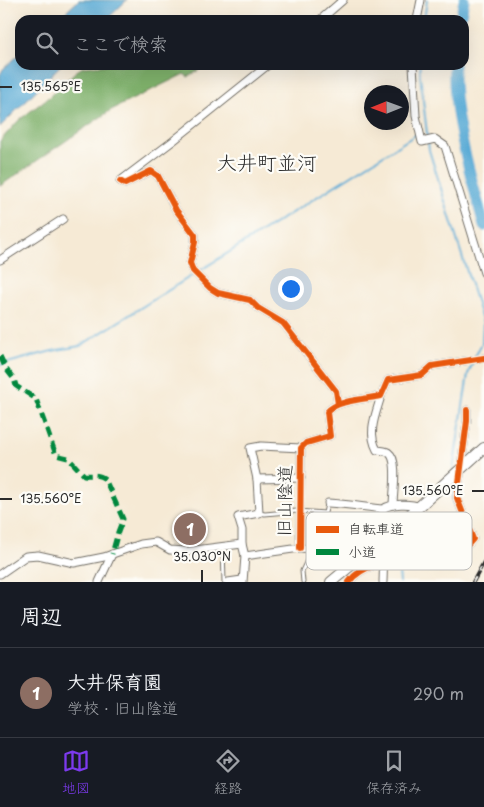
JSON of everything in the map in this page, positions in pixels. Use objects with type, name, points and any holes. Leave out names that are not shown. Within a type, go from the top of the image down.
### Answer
[{"type":"main road","points":[[413,512],[484,448]]},
{"type":"main road","points":[[331,582],[345,570]]},
{"type":"street","points":[[326,15],[343,0]]},
{"type":"street","points":[[418,15],[421,0]]},
{"type":"street","points":[[262,70],[120,181],[125,184],[151,171],[158,176],[176,210],[195,235],[190,263],[193,271],[210,288],[218,292],[250,300],[258,308],[283,323],[336,391],[338,404],[382,396]]},
{"type":"street","points":[[413,70],[416,116],[422,142],[435,139],[445,146],[484,273]]},
{"type":"street","points":[[0,260],[63,219]]},
{"type":"street","points":[[393,505],[394,460],[387,451],[378,450],[374,445],[372,434],[373,425],[388,380],[422,375],[432,366],[484,358]]},
{"type":"street","name":"旧山陰道","points":[[245,556],[300,548],[301,448],[306,443],[330,436],[327,412],[338,404]]},
{"type":"street","points":[[463,512],[457,498],[467,410]]},
{"type":"street","points":[[226,582],[243,581],[245,556],[242,544],[242,530],[238,517],[259,513],[257,479],[250,448],[261,446],[301,448]]},
{"type":"street","points":[[257,479],[301,478]]},
{"type":"street","points":[[328,503],[351,504],[360,507],[383,509],[393,505],[420,506]]},
{"type":"street","points":[[0,574],[26,556],[38,555],[74,563],[104,557],[141,544],[156,542],[170,550],[186,551],[242,544]]},
{"type":"street","points":[[300,548],[306,548]]},
{"type":"street","points":[[99,582],[112,554]]},
{"type":"street","points":[[349,582],[360,572],[366,570]]},
{"type":"lane","points":[[325,512],[328,503]]},
{"type":"lane","points":[[259,513],[306,512]]},
{"type":"lane","points":[[223,546],[226,582]]},
{"type":"lane","points":[[303,582],[302,572],[306,563]]},
{"type":"green space","points":[[78,70],[199,70],[188,77],[184,74],[111,110],[0,186],[0,141],[19,120],[49,97]]},
{"type":"water","points":[[79,0],[127,0],[111,15],[62,15]]},
{"type":"water","points":[[15,58],[15,70],[56,70],[0,127],[0,75],[3,69]]},
{"type":"waterway","points":[[425,15],[427,0]]},
{"type":"waterway","points":[[461,15],[464,0]]},
{"type":"waterway","points":[[420,70],[429,150],[483,323],[482,343],[475,357]]},
{"type":"waterway","points":[[454,70],[459,126],[484,226]]},
{"type":"waterway","points":[[0,365],[52,351],[80,346],[417,134]]},
{"type":"waterway","points":[[453,470],[468,374],[473,362]]},
{"type":"waterway","points":[[452,482],[453,500],[457,512]]},
{"type":"waterway","points":[[399,570],[400,582]]},
{"type":"railway","points":[[473,582],[484,562]]},
{"type":"marked path","points":[[0,356],[6,369],[14,379],[16,386],[36,399],[56,455],[68,458],[84,475],[97,475],[105,479],[123,519],[112,554]]},
{"type":"cycle path","points":[[120,181],[125,184],[151,171],[158,176],[176,210],[195,235],[190,263],[193,271],[210,288],[218,293],[250,300],[258,308],[283,323],[336,391],[338,404]]},
{"type":"cycle path","points":[[300,548],[301,448],[306,443],[330,436],[327,412],[344,402],[381,396],[388,380],[422,375],[432,366],[484,358]]},
{"type":"cycle path","points":[[462,512],[457,498],[467,410]]},
{"type":"cycle path","points":[[472,536],[472,540]]},
{"type":"cycle path","points":[[349,582],[364,570]]},
{"type":"place","name":"大井保育園","points":[[190,529]]},
{"type":"district","name":"大井町並河","points":[[267,163]]}]
